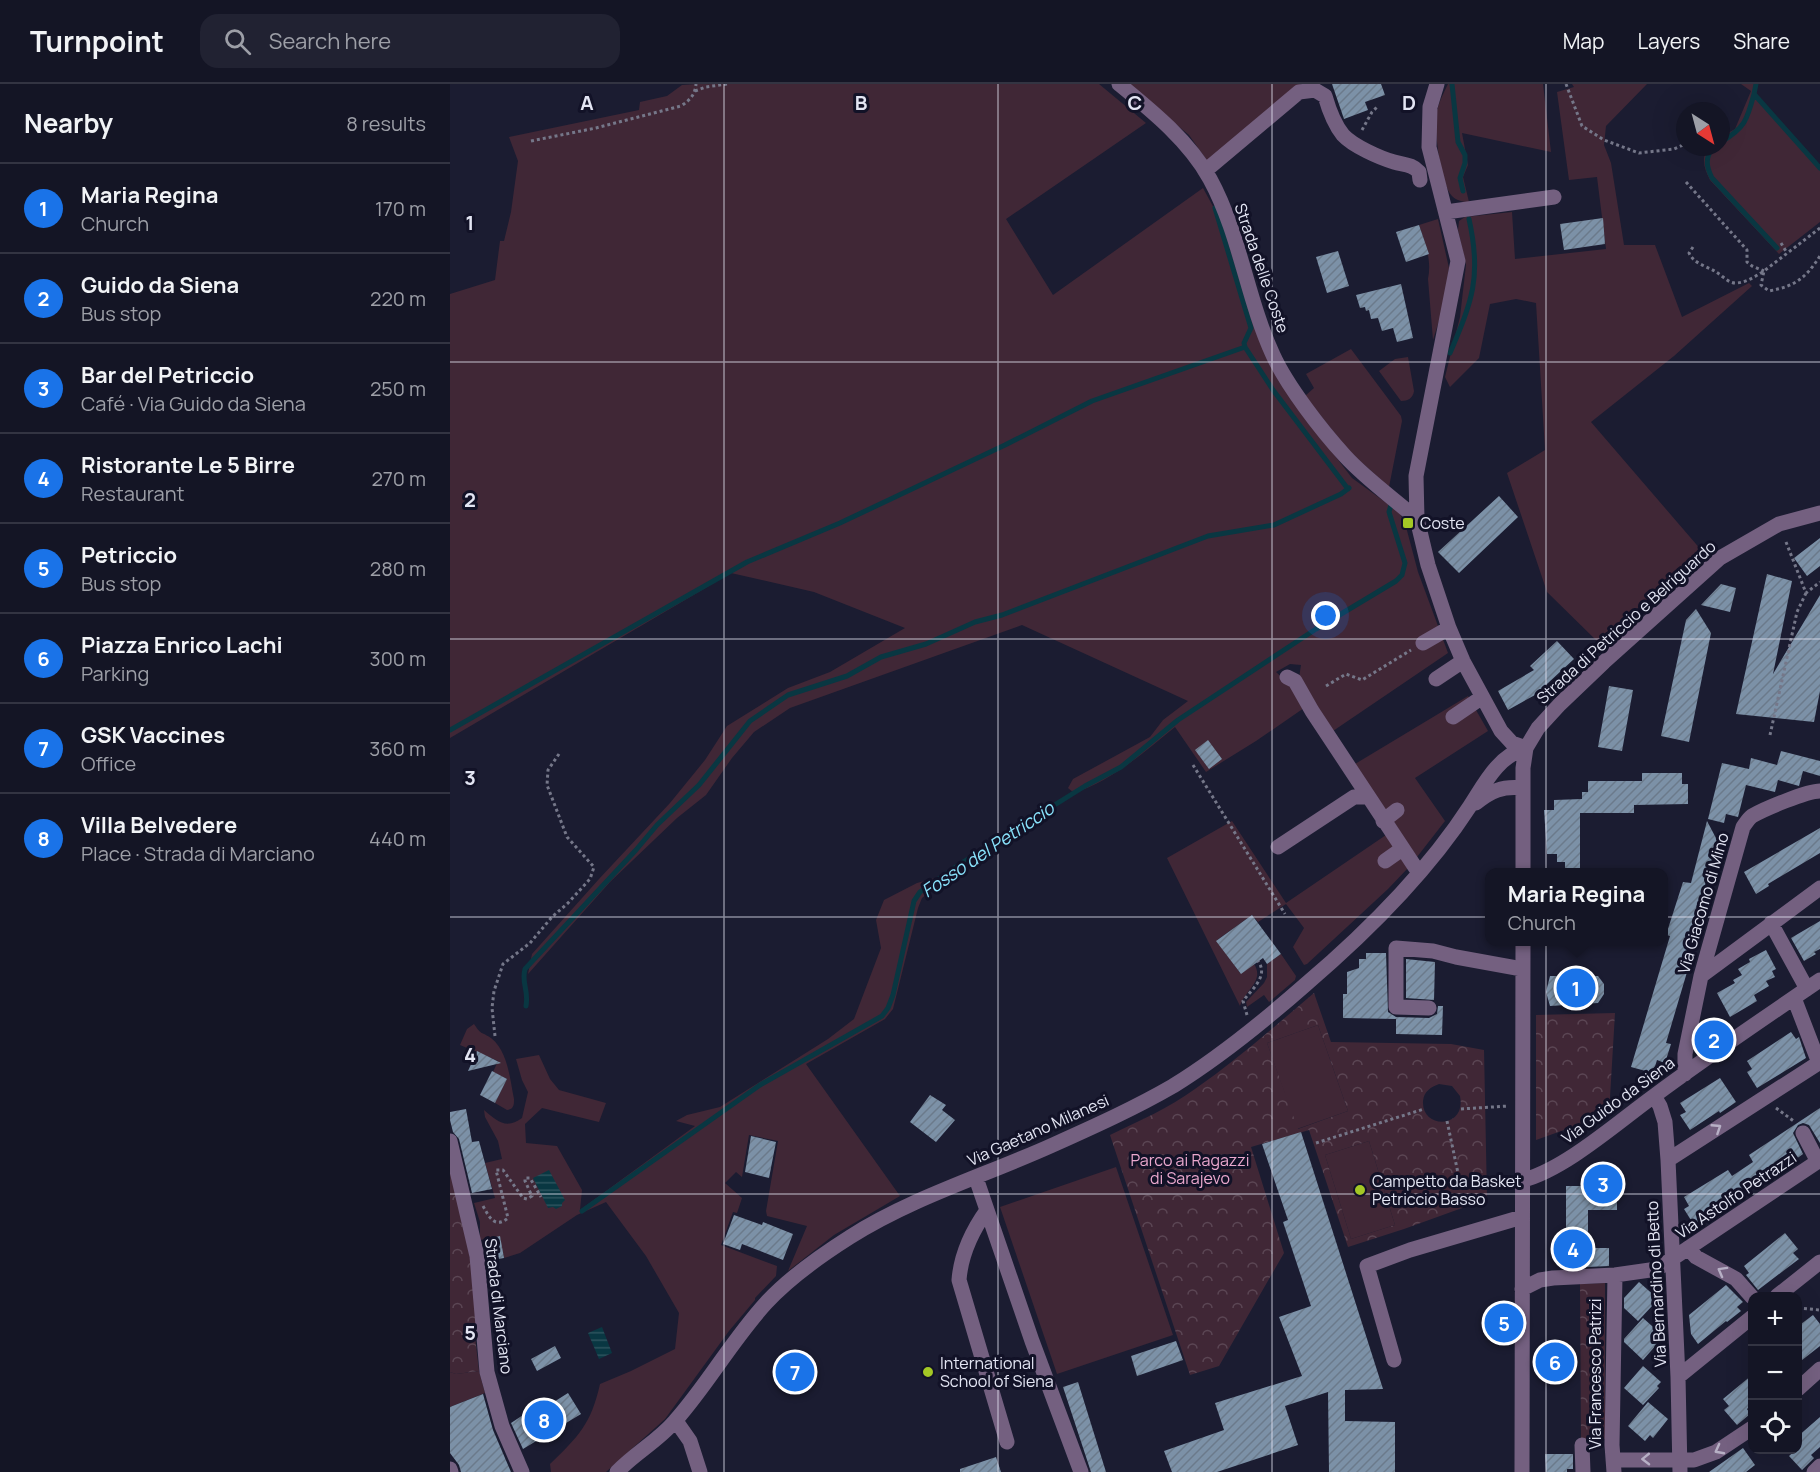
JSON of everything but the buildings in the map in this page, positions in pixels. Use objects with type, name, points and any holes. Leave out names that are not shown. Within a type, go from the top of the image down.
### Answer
[{"type":"street","name":"Strada delle Coste","points":[[1119,84],[1180,140],[1205,171],[1227,218],[1256,313],[1274,358],[1300,400],[1345,456],[1417,519]]},
{"type":"street","points":[[1437,84],[1430,107],[1429,147],[1458,261],[1416,476],[1417,519],[1428,565],[1449,628],[1463,661],[1481,698],[1506,738],[1526,748]]},
{"type":"street","points":[[1205,171],[1299,92],[1315,90],[1325,96],[1331,115],[1344,136],[1367,151],[1394,162],[1415,167],[1419,172],[1420,180]]},
{"type":"street","points":[[1446,212],[1554,197]]},
{"type":"street","name":"Strada di Petriccio e Belriguardo","points":[[1523,868],[1523,768],[1526,748],[1538,728],[1560,704],[1730,551],[1790,519],[1816,512]]},
{"type":"street","points":[[1423,643],[1449,628]]},
{"type":"street","points":[[1436,679],[1463,661]]},
{"type":"street","points":[[1287,677],[1295,681],[1383,821],[1419,873]]},
{"type":"street","points":[[1453,717],[1481,698]]},
{"type":"street","name":"Via Gaetano Milanesi","points":[[617,1472],[676,1421],[742,1331],[768,1301],[832,1249],[874,1222],[1054,1144],[1155,1096],[1201,1067],[1255,1026],[1306,985],[1345,949],[1419,873],[1498,766],[1510,754],[1526,748]]},
{"type":"street","name":"Via Gaetano Milanesi","points":[[1468,809],[1498,789],[1522,788]]},
{"type":"street","name":"Via Giacomo di Mino","points":[[1685,1074],[1685,1054],[1701,975],[1737,843],[1748,820],[1757,814],[1810,792],[1820,791]]},
{"type":"street","points":[[1278,847],[1354,797],[1368,797]]},
{"type":"street","points":[[1383,821],[1397,810]]},
{"type":"street","points":[[1385,861],[1402,849]]},
{"type":"street","points":[[1701,975],[1820,888]]},
{"type":"street","points":[[1771,923],[1814,985]]},
{"type":"street","points":[[1522,1472],[1523,946]]},
{"type":"street","points":[[1429,1008],[1396,1007],[1396,948],[1433,951],[1522,969]]},
{"type":"street","name":"Via Guido da Siena","points":[[1523,1180],[1537,1176],[1557,1165],[1814,985]]},
{"type":"street","points":[[1668,1160],[1819,1063],[1794,998]]},
{"type":"street","name":"Via Bernardino di Betto","points":[[1653,1096],[1665,1122],[1668,1160],[1680,1465]]},
{"type":"street","points":[[1803,1134],[1819,1161]]},
{"type":"street","name":"Strada di Marciano","points":[[450,1141],[477,1256],[487,1372],[502,1426],[522,1472]]},
{"type":"street","name":"Via Astolfo Petrazzi","points":[[1522,1289],[1540,1280],[1553,1278],[1614,1275],[1653,1270],[1819,1161]]},
{"type":"street","points":[[976,1178],[1032,1341],[1082,1472]]},
{"type":"street","points":[[987,1210],[967,1245],[959,1280],[1007,1442]]},
{"type":"street","points":[[1394,1360],[1367,1266],[1410,1250],[1522,1217]]},
{"type":"street","points":[[1688,1248],[1696,1257],[1736,1279],[1748,1292]]},
{"type":"street","points":[[1783,1292],[1820,1262]]},
{"type":"street","name":"Via Francesco Patrizi","points":[[1613,1466],[1614,1275]]},
{"type":"street","points":[[1678,1377],[1748,1320]]},
{"type":"street","points":[[1802,1385],[1820,1369]]},
{"type":"street","points":[[676,1421],[690,1441],[697,1471]]},
{"type":"street","points":[[1613,1466],[1680,1465],[1708,1456],[1748,1431]]},
{"type":"street","points":[[1582,1445],[1583,1472]]},
{"type":"street","points":[[1814,1472],[1820,1466]]},
{"type":"path","points":[[531,141],[596,128],[681,106],[690,100],[695,92],[696,84]]},
{"type":"path","points":[[695,92],[706,87],[727,84]]},
{"type":"path","points":[[1566,84],[1582,126],[1604,140],[1639,153],[1676,148]]},
{"type":"path","points":[[1356,144],[1364,124],[1377,107]]},
{"type":"path","points":[[1686,182],[1747,250],[1747,262],[1764,271]]},
{"type":"path","points":[[1693,247],[1689,253],[1691,258],[1702,266],[1715,270],[1731,282],[1738,283],[1764,271],[1820,228]]},
{"type":"path","points":[[1781,243],[1787,253]]},
{"type":"path","points":[[1764,271],[1761,285],[1768,291],[1789,287],[1806,276],[1820,256]]},
{"type":"path","points":[[1786,542],[1806,593]]},
{"type":"path","points":[[1770,735],[1797,612],[1806,593],[1820,582]]},
{"type":"path","points":[[1326,686],[1346,674],[1362,680],[1423,643]]},
{"type":"path","points":[[495,1036],[492,1008],[494,991],[503,964],[530,943],[552,916],[568,903],[590,879],[594,867],[567,837],[547,786],[548,770],[559,754]]},
{"type":"path","points":[[1193,765],[1285,914]]},
{"type":"path","points":[[1255,1026],[1242,1004],[1260,980],[1263,970],[1258,961]]},
{"type":"path","points":[[1760,1101],[1779,1109],[1794,1122],[1803,1134]]},
{"type":"path","points":[[1461,1109],[1509,1106]]},
{"type":"path","points":[[1316,1143],[1424,1109]]},
{"type":"path","points":[[1447,1121],[1458,1173]]},
{"type":"path","points":[[482,1204],[489,1219],[496,1223],[508,1218],[496,1170],[503,1170],[523,1198],[527,1199],[532,1196],[525,1178],[530,1178],[541,1197]]},
{"type":"path","points":[[1802,1308],[1820,1310]]},
{"type":"green space","points":[[1099,84],[1146,123],[1006,219],[1053,295],[1203,188],[1221,221],[1251,319],[1293,401],[1352,478],[1399,512],[1405,523],[1418,572],[1448,653],[1333,731],[1299,678],[1301,665],[1290,664],[1276,672],[1290,685],[1304,708],[1206,772],[1175,727],[1115,773],[1074,793],[1068,788],[1073,779],[1150,737],[1163,720],[1188,701],[1022,625],[790,708],[754,732],[706,795],[677,818],[610,882],[528,974],[532,954],[670,803],[705,760],[727,726],[788,688],[830,672],[905,628],[814,592],[731,573],[450,738],[450,294],[495,280],[500,241],[504,241],[511,212],[518,161],[509,137],[639,110],[640,102],[667,96],[682,85]]},
{"type":"green space","points":[[1127,84],[1301,84],[1208,162],[1189,135]]},
{"type":"green space","points":[[1448,84],[1543,84],[1551,152],[1462,133],[1468,165],[1463,177],[1469,202],[1455,199],[1445,181],[1436,132],[1437,110]]},
{"type":"green space","points":[[1572,84],[1647,84],[1606,126],[1604,145],[1611,163],[1624,245],[1655,245],[1682,317],[1749,283],[1752,286],[1674,356],[1591,422],[1702,551],[1599,643],[1547,592],[1507,473],[1545,450],[1536,303],[1516,299],[1490,304],[1479,358],[1450,387],[1445,377],[1460,317],[1466,265],[1458,230],[1459,221],[1465,217],[1512,212],[1515,259],[1606,249],[1597,177],[1569,180],[1557,92],[1574,87]]},
{"type":"green space","points":[[1741,84],[1758,84],[1756,94],[1820,165],[1820,222],[1779,254],[1710,180],[1705,167],[1705,156],[1730,156],[1730,132],[1735,129],[1751,91]]},
{"type":"green space","points":[[1438,219],[1449,268],[1443,308],[1433,340],[1428,258],[1419,225]]},
{"type":"green space","points":[[1351,349],[1401,416],[1402,421],[1389,487],[1349,451],[1305,396],[1314,388],[1306,374]]},
{"type":"green space","points":[[1408,357],[1414,391],[1410,399],[1401,401],[1379,371],[1395,359]]},
{"type":"green space","points":[[1468,696],[1488,731],[1415,778],[1445,821],[1417,857],[1355,764]]},
{"type":"green space","points":[[1232,821],[1286,903],[1386,835],[1408,868],[1307,964],[1304,965],[1293,947],[1304,928],[1286,904],[1258,922],[1252,915],[1217,940],[1240,973],[1254,964],[1257,970],[1256,981],[1240,1006],[1167,858]]},
{"type":"green space","points":[[935,878],[938,885],[922,898],[918,908],[893,1009],[885,1019],[806,1064],[900,1196],[834,1235],[788,1271],[807,1226],[767,1216],[778,1141],[749,1135],[742,1177],[736,1172],[725,1183],[742,1198],[737,1213],[733,1212],[721,1245],[777,1266],[776,1276],[729,1331],[665,1419],[606,1472],[551,1472],[550,1464],[576,1437],[588,1420],[600,1384],[675,1349],[679,1313],[646,1256],[606,1202],[577,1215],[520,1253],[504,1258],[499,1237],[480,1240],[480,1222],[474,1203],[495,1198],[485,1163],[502,1159],[498,1141],[485,1117],[484,1110],[506,1124],[522,1118],[528,1092],[516,1059],[539,1055],[550,1079],[559,1090],[606,1103],[599,1122],[542,1108],[525,1124],[526,1143],[557,1146],[582,1190],[580,1210],[695,1126],[676,1121],[687,1115],[720,1107],[828,1039],[854,1019],[881,948],[876,920],[884,900],[917,883]]},
{"type":"green space","points":[[1281,954],[1296,976],[1295,980],[1269,1002],[1264,995],[1247,1007],[1246,1002],[1267,977],[1267,964]]},
{"type":"green space","name":"Parco ai Ragazzi di Sarajevo","points":[[1314,993],[1331,1042],[1451,1044],[1484,1050],[1487,1199],[1348,1247],[1309,1130],[1251,1147],[1284,1253],[1219,1366],[1190,1375],[1110,1135],[1154,1114],[1211,1078]],"holes":[[[1318,1025],[1348,1111],[1298,1129],[1267,1043]],[[1439,1084],[1452,1086],[1460,1096],[1457,1115],[1443,1122],[1429,1117],[1424,1110],[1423,1101],[1428,1090]],[[1369,1141],[1395,1225],[1351,1239],[1325,1155]]]},
{"type":"green space","points":[[1615,1013],[1609,1114],[1536,1140],[1536,1015]]},
{"type":"green space","points":[[474,1024],[480,1032],[497,1044],[505,1058],[514,1099],[511,1109],[507,1110],[495,1103],[507,1079],[493,1072],[498,1061],[460,1045],[467,1029]]},
{"type":"green space","points":[[1318,1025],[1348,1111],[1297,1129],[1267,1043]]},
{"type":"green space","points":[[450,1141],[482,1329],[474,1328],[479,1371],[456,1374],[450,1372]]},
{"type":"green space","name":"Campetto da Basket Petriccio Basso","points":[[1369,1141],[1395,1225],[1351,1239],[1325,1155]]},
{"type":"green space","points":[[1116,1167],[1173,1335],[1057,1374],[1000,1207]]},
{"type":"green space","points":[[1605,1283],[1605,1439],[1581,1440],[1580,1284]]},
{"type":"green space","points":[[479,1371],[485,1393],[450,1407],[450,1372],[456,1374]]},
{"type":"water","points":[[549,1170],[565,1200],[562,1206],[556,1209],[548,1208],[533,1178]]},
{"type":"water","points":[[602,1327],[612,1353],[599,1359],[588,1333]]},
{"type":"waterway","points":[[1452,84],[1458,142],[1465,155],[1460,178],[1463,191]]},
{"type":"waterway","points":[[1756,84],[1754,94],[1820,168]]},
{"type":"waterway","points":[[1730,136],[1744,122],[1754,94]]},
{"type":"waterway","points":[[1709,156],[1708,170],[1712,178],[1777,248]]},
{"type":"waterway","points":[[1215,208],[1251,328],[1244,343],[1245,347]]},
{"type":"waterway","points":[[1450,353],[1473,288],[1475,257],[1469,219]]},
{"type":"waterway","points":[[450,730],[747,562],[840,523],[1092,401],[1245,347],[1273,390],[1348,489]]},
{"type":"waterway","points":[[526,1006],[525,969],[657,825],[699,785],[750,721],[788,695],[847,676],[881,657],[926,644],[975,622],[1002,615],[1208,536],[1274,525],[1341,494],[1349,488]]},
{"type":"waterway","name":"Fosso del Petriccio","points":[[582,1211],[760,1085],[882,1016],[893,995],[914,901],[920,892],[960,864],[1085,786],[1121,767],[1178,720],[1316,629],[1396,581],[1402,575],[1405,563],[1389,512],[1391,505]]},
{"type":"place","name":"Coste","points":[[1408,523]]},
{"type":"place","name":"Maria Regina","points":[[1576,988]]},
{"type":"place","name":"Guido da Siena","points":[[1714,1040]]},
{"type":"place","name":"Bar del Petriccio","points":[[1603,1184]]},
{"type":"place","name":"Campetto da Basket Petriccio Basso","points":[[1360,1190]]},
{"type":"place","name":"Ristorante Le 5 Birre","points":[[1573,1249]]},
{"type":"place","name":"Petriccio","points":[[1504,1323]]},
{"type":"place","name":"Piazza Enrico Lachi","points":[[1555,1362]]},
{"type":"place","name":"GSK Vaccines","points":[[795,1372]]},
{"type":"place","name":"International School of Siena","points":[[928,1372]]},
{"type":"place","name":"Villa Belvedere","points":[[544,1420]]}]
